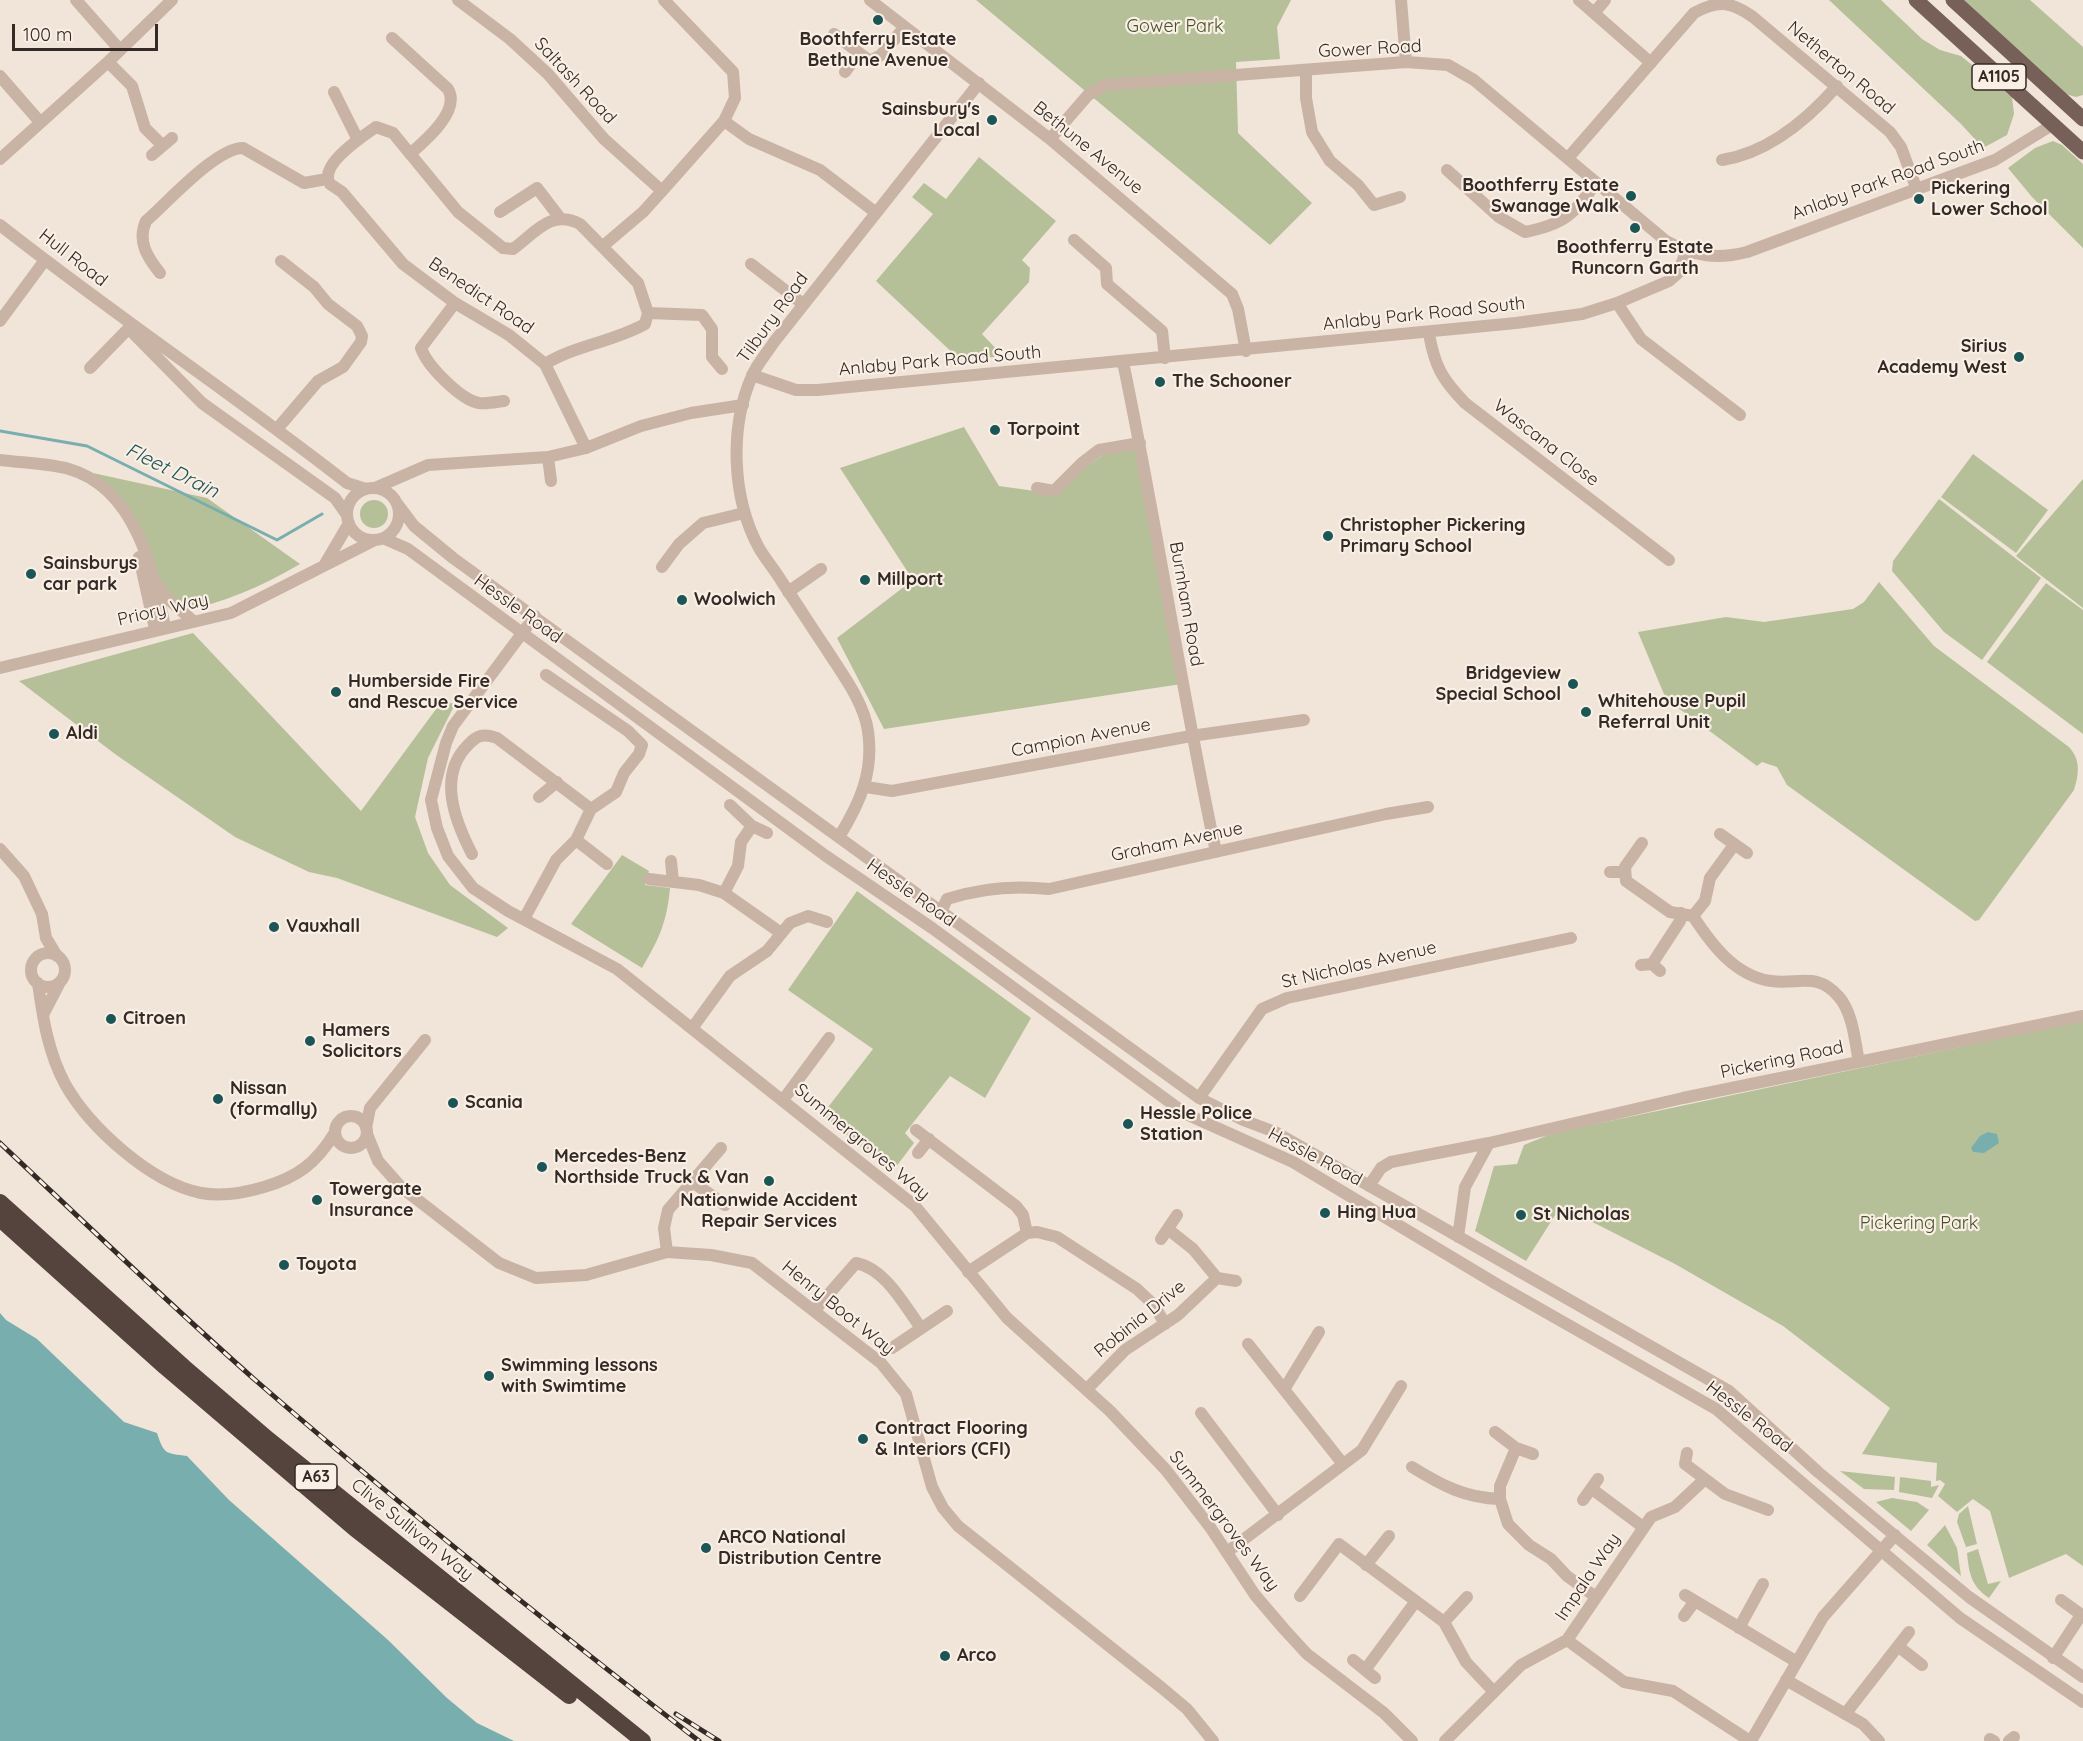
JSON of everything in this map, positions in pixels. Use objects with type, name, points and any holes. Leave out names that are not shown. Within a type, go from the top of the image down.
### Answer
[{"type":"highway","points":[[0,1188],[184,1367]]},
{"type":"highway","name":"Clive Sullivan Way","points":[[0,1202],[184,1367],[268,1438],[643,1741]]},
{"type":"highway","name":"Clive Sullivan Way","points":[[0,1219],[355,1529],[627,1741]]},
{"type":"highway","points":[[0,1228],[127,1332]]},
{"type":"main road","name":"A1105","points":[[1917,0],[2083,152]]},
{"type":"main road","name":"A1105","points":[[1953,0],[2081,115]]},
{"type":"street","points":[[76,0],[120,50]]},
{"type":"street","points":[[0,159],[108,62],[172,0]]},
{"type":"street","name":"Saltash Road","points":[[458,0],[510,39],[548,74],[604,139],[638,172],[662,191]]},
{"type":"street","points":[[603,246],[644,212],[724,121],[735,98],[734,72],[664,0]]},
{"type":"street","name":"Bethune Avenue","points":[[870,0],[1050,139],[1232,294],[1238,309],[1246,351]]},
{"type":"street","points":[[1401,0],[1406,62]]},
{"type":"street","points":[[1579,0],[1651,63]]},
{"type":"street","points":[[1594,13],[1605,0]]},
{"type":"street","name":"Netherton Road","points":[[1568,158],[1694,13],[1704,6],[1725,2],[1735,4],[1753,17],[1890,132],[1901,147],[1917,189]]},
{"type":"street","points":[[834,34],[870,61],[881,55],[904,28]]},
{"type":"street","points":[[392,38],[453,96],[452,104],[428,139],[410,154]]},
{"type":"street","points":[[845,72],[858,54]]},
{"type":"street","points":[[108,62],[132,86],[145,128],[167,141],[152,155]]},
{"type":"street","name":"Gower Road","points":[[1050,139],[1088,95],[1106,85],[1406,62],[1448,65],[1474,80],[1666,241],[1686,252]]},
{"type":"street","points":[[1306,71],[1306,98],[1312,132],[1330,160],[1358,185],[1374,205],[1400,197]]},
{"type":"street","points":[[0,76],[40,122]]},
{"type":"street","name":"Tilbury Road","points":[[839,837],[856,811],[866,787],[870,763],[868,731],[864,713],[837,666],[758,546],[744,513],[737,459],[739,421],[752,375],[774,342],[979,83]]},
{"type":"street","points":[[1722,160],[1738,158],[1799,125],[1837,86]]},
{"type":"street","points":[[334,92],[358,140]]},
{"type":"street","points":[[724,121],[749,139],[820,170],[875,212]]},
{"type":"street","name":"Anlaby Park Road South","points":[[752,375],[796,390],[818,390],[1246,351],[1343,339],[1429,334],[1582,314],[1617,303],[1670,280],[1678,273],[1686,252],[1725,257],[1747,252],[1995,160],[2052,125]]},
{"type":"street","points":[[160,273],[143,246],[141,231],[146,221],[208,166],[232,148],[243,148],[304,183],[316,183],[327,180],[336,158],[358,140],[376,127],[385,128],[393,133],[458,212],[503,248],[513,249],[554,218],[568,218],[580,224],[638,282],[648,313],[645,324],[634,330],[585,345],[545,364]]},
{"type":"street","points":[[1447,170],[1499,217],[1525,232],[1552,227],[1576,211],[1596,183]]},
{"type":"street","name":"Benedict Road","points":[[327,180],[342,192],[403,264],[455,303],[509,334],[545,364],[586,448]]},
{"type":"street","points":[[500,212],[537,188],[560,218]]},
{"type":"street","name":"Hull Road","points":[[0,225],[126,324]]},
{"type":"street","points":[[1074,240],[1106,268],[1107,284],[1162,331],[1165,358]]},
{"type":"street","points":[[0,321],[45,260]]},
{"type":"street","points":[[277,429],[318,381],[343,367],[361,342],[362,336],[357,326],[328,304],[314,287],[281,261]]},
{"type":"street","points":[[751,264],[803,304]]},
{"type":"street","points":[[455,303],[421,348],[425,360],[432,369],[478,403],[504,402]]},
{"type":"street","points":[[1617,303],[1641,339],[1740,415]]},
{"type":"street","points":[[648,313],[702,315],[712,329],[712,357],[722,369]]},
{"type":"street","points":[[90,368],[126,324]]},
{"type":"street","points":[[126,324],[180,356],[347,483],[389,494],[399,510],[396,527],[379,539],[359,536],[335,498],[202,403],[126,324]]},
{"type":"street","name":"Wascana Close","points":[[1429,334],[1434,363],[1443,380],[1465,403],[1669,560]]},
{"type":"street","name":"Burnham Road","points":[[1123,362],[1140,443],[1191,736],[1216,852]]},
{"type":"street","points":[[325,564],[348,519],[352,499],[428,465],[548,457],[586,448],[641,426],[691,413],[743,405]]},
{"type":"street","points":[[1037,488],[1054,491],[1082,463],[1099,450],[1140,443]]},
{"type":"street","points":[[548,457],[551,481]]},
{"type":"street","points":[[0,460],[70,469],[97,482],[120,504],[142,544],[153,577],[160,628]]},
{"type":"street","points":[[395,501],[407,474]]},
{"type":"street","name":"Hessle Road","points":[[395,501],[414,526],[453,558],[1199,1098],[1243,1120],[1275,1131],[1729,1391],[1818,1472],[1969,1597],[2083,1677]]},
{"type":"street","points":[[662,567],[679,544],[703,523],[744,513]]},
{"type":"street","points":[[137,537],[160,628]]},
{"type":"street","name":"Hessle Road","points":[[379,539],[408,549],[438,574],[522,632],[826,856],[932,928],[1186,1114],[1293,1162],[1498,1285],[1716,1409],[1960,1618],[2083,1702]]},
{"type":"street","name":"Priory Way","points":[[0,668],[160,628],[231,613],[379,539]]},
{"type":"street","points":[[788,592],[821,569]]},
{"type":"street","points":[[153,577],[166,597],[193,621]]},
{"type":"street","name":"Summergroves Way","points":[[535,616],[453,726],[446,743],[432,800],[437,828],[448,856],[473,888],[524,919],[617,969],[693,1027],[915,1206],[1007,1318],[1087,1389],[1166,1470],[1227,1552],[1255,1595],[1307,1654],[1384,1713],[1412,1741]]},
{"type":"street","points":[[524,919],[556,860],[576,840],[591,809],[616,792],[624,773],[639,754],[642,745],[628,730],[566,696],[546,675]]},
{"type":"street","name":"Campion Avenue","points":[[866,787],[892,791],[1191,736],[1304,720]]},
{"type":"street","points":[[472,854],[466,832],[453,807],[450,783],[465,748],[475,738],[488,734],[497,738],[591,809]]},
{"type":"street","points":[[539,797],[557,782]]},
{"type":"street","points":[[730,805],[752,826],[767,833]]},
{"type":"street","name":"Graham Avenue","points":[[940,912],[947,899],[971,891],[1017,885],[1049,889],[1386,814],[1428,807]]},
{"type":"street","points":[[723,893],[738,866],[741,842],[752,826]]},
{"type":"street","points":[[1720,834],[1747,853]]},
{"type":"street","points":[[576,840],[607,864]]},
{"type":"street","points":[[1642,843],[1624,867],[1626,881],[1670,912],[1687,915],[1717,950],[1740,970],[1772,981],[1807,978],[1828,987],[1840,998],[1848,1013],[1859,1062]]},
{"type":"street","points":[[1651,966],[1680,921],[1705,901],[1710,878],[1734,845]]},
{"type":"street","points":[[0,849],[24,876],[42,914],[46,938],[65,969],[43,1016]]},
{"type":"street","points":[[671,861],[673,882]]},
{"type":"street","points":[[1610,872],[1625,873]]},
{"type":"street","points":[[649,879],[699,885],[723,893],[781,933]]},
{"type":"street","points":[[693,1027],[730,976],[767,951],[790,923],[808,916],[827,922]]},
{"type":"street","points":[[46,938],[32,974],[38,983],[50,1053],[66,1086],[89,1118],[124,1151],[162,1179],[201,1192],[228,1195],[285,1181],[320,1156],[363,1143],[370,1108]]},
{"type":"street","name":"St Nicholas Avenue","points":[[1199,1098],[1262,1009],[1287,998],[1571,938]]},
{"type":"street","points":[[36,959],[46,954],[57,956]]},
{"type":"street","points":[[38,983],[48,987],[59,984]]},
{"type":"street","name":"Pickering Road","points":[[1369,1186],[1381,1168],[1391,1162],[2083,1016]]},
{"type":"street","points":[[783,1100],[829,1038]]},
{"type":"street","points":[[320,1156],[334,1134],[337,1123],[370,1108],[425,1040]]},
{"type":"street","points":[[350,1116],[361,1119],[378,1161]]},
{"type":"street","points":[[916,1130],[1016,1206],[1023,1215],[1027,1233]]},
{"type":"street","points":[[334,1134],[339,1143],[378,1161]]},
{"type":"street","points":[[918,1154],[929,1139]]},
{"type":"street","points":[[1458,1237],[1465,1187],[1489,1143]]},
{"type":"street","points":[[667,1252],[664,1228],[668,1210],[694,1183],[720,1148]]},
{"type":"street","name":"Henry Boot Way","points":[[378,1161],[401,1187],[472,1244],[499,1263],[536,1278],[586,1275],[667,1252],[711,1255],[752,1263],[881,1363],[906,1394],[932,1487],[943,1508],[958,1526],[1179,1702],[1213,1741]]},
{"type":"street","points":[[694,1183],[725,1205]]},
{"type":"street","points":[[1177,1215],[1165,1235],[1193,1249],[1217,1278],[1236,1281]]},
{"type":"street","points":[[968,1272],[1027,1233],[1037,1232],[1057,1237],[1137,1289],[1154,1305],[1165,1324]]},
{"type":"street","points":[[814,1311],[847,1270],[856,1263],[867,1266],[888,1282],[921,1328]]},
{"type":"street","name":"Robinia Drive","points":[[1087,1389],[1125,1350],[1165,1324],[1217,1278]]},
{"type":"street","points":[[892,1348],[947,1311]]},
{"type":"street","points":[[1285,1388],[1319,1332]]},
{"type":"street","points":[[1248,1344],[1343,1464]]},
{"type":"street","points":[[1227,1552],[1362,1450],[1401,1386]]},
{"type":"street","points":[[1201,1413],[1211,1436],[1278,1515]]},
{"type":"street","points":[[1495,1432],[1516,1448],[1533,1454]]},
{"type":"street","points":[[1516,1448],[1500,1486],[1500,1499],[1508,1524],[1530,1545],[1551,1559],[1567,1575],[1596,1597]]},
{"type":"street","points":[[1687,1453],[1684,1458],[1685,1464],[1725,1494],[1770,1512]]},
{"type":"street","points":[[1412,1467],[1436,1482],[1474,1498],[1500,1499]]},
{"type":"street","points":[[1806,1485],[1818,1472]]},
{"type":"street","name":"Impala Way","points":[[1445,1741],[1521,1665],[1568,1640],[1651,1517],[1675,1507],[1706,1479]]},
{"type":"street","points":[[1583,1500],[1595,1484],[1643,1527]]},
{"type":"street","points":[[1568,1640],[1624,1682],[1673,1691],[1750,1741],[1823,1617],[1894,1535]]},
{"type":"street","points":[[1366,1565],[1389,1536]]},
{"type":"street","points":[[1300,1596],[1339,1544],[1444,1622],[1466,1662],[1494,1692]]},
{"type":"street","points":[[1739,1628],[1762,1584]]},
{"type":"street","points":[[1444,1622],[1467,1597]]},
{"type":"street","points":[[1684,1616],[1690,1598],[1797,1662]]},
{"type":"street","points":[[2053,1658],[2082,1616],[2061,1600]]},
{"type":"street","points":[[1365,1670],[1416,1601]]},
{"type":"street","points":[[1846,1713],[1910,1632]]},
{"type":"street","points":[[1899,1647],[1922,1665]]},
{"type":"street","points":[[1353,1660],[1376,1678]]},
{"type":"street","points":[[1786,1680],[1863,1724],[1879,1741]]},
{"type":"green space","name":"Gower Park","points":[[976,0],[1291,0],[1277,27],[1280,59],[1236,62],[1238,133],[1312,203],[1270,245]]},
{"type":"green space","points":[[1829,0],[1881,0],[1922,39],[1940,50],[1961,56],[2012,97],[2014,114],[2007,135],[1983,148],[1961,124]]},
{"type":"green space","points":[[1964,0],[2030,0],[2083,47],[2083,95],[2076,97],[2065,94]]},
{"type":"green space","points":[[2053,141],[2062,145],[2083,164],[2083,248],[2032,197],[2008,168],[2035,148]]},
{"type":"green space","points":[[979,157],[1056,221],[1022,260],[1030,268],[1029,282],[982,334],[1004,357],[958,358],[876,281],[933,214],[912,197],[924,183],[946,199]]},
{"type":"green space","points":[[964,427],[999,486],[1057,494],[1104,454],[1145,448],[1188,683],[884,729],[837,638],[913,580],[840,468]]},
{"type":"green space","points":[[1973,454],[2048,510],[2016,553],[1941,497]]},
{"type":"green space","points":[[93,473],[207,498],[300,564],[241,593],[179,612],[160,602],[129,510]]},
{"type":"green space","points":[[2083,479],[2083,608],[2016,556]]},
{"type":"green space","points":[[1939,499],[2041,578],[1982,660],[1944,632],[1892,571],[1893,561]]},
{"type":"green space","points":[[374,500],[384,504],[388,514],[384,524],[374,528],[364,524],[360,514],[364,504]]},
{"type":"green space","points":[[1879,582],[1934,646],[2069,747],[2076,757],[2078,773],[2074,790],[1979,920],[1975,921],[1787,785],[1777,767],[1762,762],[1757,766],[1666,699],[1638,632],[1726,617],[1764,622],[1853,609],[1864,602]]},
{"type":"green space","points":[[2046,583],[2083,610],[2083,734],[1987,662]]},
{"type":"green space","points":[[193,633],[361,811],[442,701],[455,704],[428,758],[415,817],[428,853],[450,885],[508,928],[497,937],[337,878],[309,872],[235,837],[115,754],[19,681]]},
{"type":"green space","points":[[622,855],[649,871],[645,885],[670,888],[667,911],[661,930],[642,968],[571,924]]},
{"type":"green space","points":[[857,891],[1031,1018],[985,1098],[950,1076],[905,1133],[914,1143],[892,1172],[822,1115],[873,1049],[788,990]]},
{"type":"green space","name":"Pickering Park","points":[[2083,1021],[2083,1566],[2066,1554],[2009,1578],[1990,1511],[1973,1499],[1957,1512],[1938,1496],[1945,1484],[1940,1480],[1936,1481],[1937,1463],[1862,1454],[1890,1408],[1783,1326],[1675,1264],[1561,1206],[1526,1261],[1475,1231],[1494,1166],[1517,1164],[1524,1145],[1553,1133]]},
{"type":"green space","points":[[1840,1471],[1895,1477],[1894,1490],[1864,1489]]},
{"type":"green space","points":[[1900,1477],[1931,1481],[1931,1487],[1939,1485],[1932,1498],[1899,1492]]},
{"type":"green space","points":[[1892,1498],[1917,1502],[1929,1510],[1911,1531],[1876,1502]]},
{"type":"green space","points":[[1968,1506],[1977,1544],[1966,1547],[1957,1522],[1959,1514]]},
{"type":"green space","points":[[1945,1525],[1957,1548],[1961,1576],[1927,1545]]},
{"type":"green space","points":[[1978,1549],[1988,1584],[2001,1581],[1989,1598],[1978,1589],[1970,1573],[1967,1553]]},
{"type":"water","points":[[1988,1132],[1997,1134],[1999,1143],[1984,1153],[1973,1152],[1971,1148],[1980,1136]]},
{"type":"water","points":[[0,1313],[6,1320],[37,1339],[124,1422],[157,1433],[167,1452],[187,1456],[229,1500],[388,1640],[447,1698],[477,1723],[514,1741],[0,1741]]},
{"type":"waterway","name":"Fleet Drain","points":[[0,431],[87,446],[277,540],[322,514]]},
{"type":"railway","points":[[0,1143],[189,1321],[308,1426],[474,1563],[699,1741]]},
{"type":"railway","points":[[676,1714],[719,1741]]},
{"type":"place","name":"Boothferry Estate Bethune Avenue","points":[[878,20]]},
{"type":"place","name":"Sainsbury's Local","points":[[992,120]]},
{"type":"place","name":"Boothferry Estate Swanage Walk","points":[[1631,196]]},
{"type":"place","name":"Pickering Lower School","points":[[1919,199]]},
{"type":"place","name":"Boothferry Estate Runcorn Garth","points":[[1635,228]]},
{"type":"place","name":"Sirius Academy West","points":[[2019,357]]},
{"type":"place","name":"The Schooner","points":[[1160,382]]},
{"type":"place","name":"Torpoint","points":[[995,430]]},
{"type":"place","name":"Christopher Pickering Primary School","points":[[1328,536]]},
{"type":"place","name":"Sainsburys car park","points":[[31,574]]},
{"type":"place","name":"Millport","points":[[865,580]]},
{"type":"place","name":"Woolwich","points":[[682,600]]},
{"type":"place","name":"Bridgeview Special School","points":[[1573,684]]},
{"type":"place","name":"Humberside Fire and Rescue Service","points":[[336,692]]},
{"type":"place","name":"Whitehouse Pupil Referral Unit","points":[[1586,712]]},
{"type":"place","name":"Aldi","points":[[54,734]]},
{"type":"place","name":"Vauxhall","points":[[274,927]]},
{"type":"place","name":"Citroen","points":[[111,1019]]},
{"type":"place","name":"Hamers Solicitors","points":[[310,1041]]},
{"type":"place","name":"Nissan (formally)","points":[[218,1099]]},
{"type":"place","name":"Scania","points":[[453,1103]]},
{"type":"place","name":"Hessle Police Station","points":[[1128,1124]]},
{"type":"place","name":"Mercedes-Benz Northside Truck & Van","points":[[542,1167]]},
{"type":"place","name":"Nationwide Accident Repair Services","points":[[769,1181]]},
{"type":"place","name":"Towergate Insurance","points":[[317,1200]]},
{"type":"place","name":"Hing Hua","points":[[1325,1213]]},
{"type":"place","name":"St Nicholas","points":[[1521,1215]]},
{"type":"place","name":"Toyota","points":[[284,1265]]},
{"type":"place","name":"Swimming lessons with Swimtime","points":[[489,1376]]},
{"type":"place","name":"Contract Flooring & Interiors (CFI)","points":[[863,1439]]},
{"type":"place","name":"ARCO National Distribution Centre","points":[[706,1548]]},
{"type":"place","name":"Arco","points":[[945,1656]]}]
